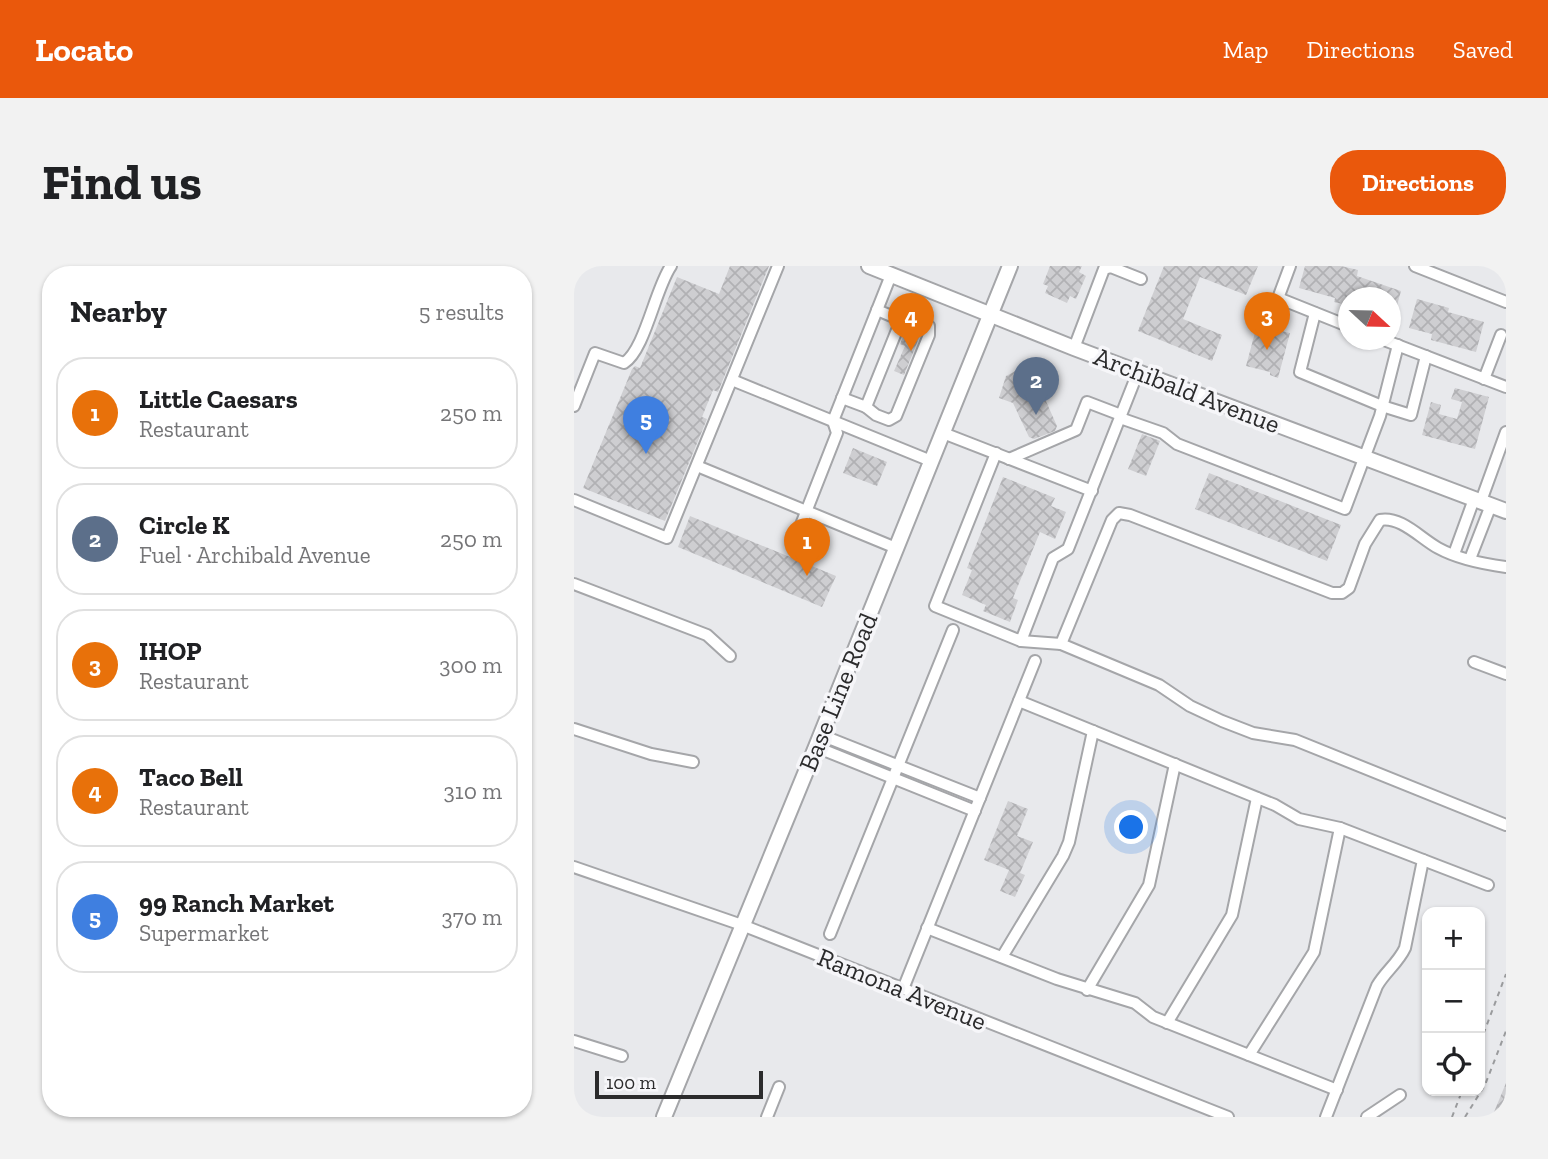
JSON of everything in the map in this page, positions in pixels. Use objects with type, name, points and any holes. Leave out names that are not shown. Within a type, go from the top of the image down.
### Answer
[{"type":"main road","name":"Archibald Avenue","points":[[869,266],[1074,348],[1506,511]]},
{"type":"main road","name":"Base Line Road","points":[[664,1117],[1010,266]]},
{"type":"street","points":[[574,406],[595,353],[624,363],[634,355],[671,266]]},
{"type":"street","points":[[574,500],[667,538],[778,266]]},
{"type":"street","points":[[1270,320],[1290,266]]},
{"type":"street","points":[[1415,266],[1506,302]]},
{"type":"street","points":[[1074,348],[1104,269],[1111,267],[1141,279]]},
{"type":"street","points":[[795,540],[837,433],[833,421],[891,275]]},
{"type":"street","points":[[1278,298],[1338,322]]},
{"type":"street","points":[[877,310],[901,320]]},
{"type":"street","points":[[1315,313],[1300,372],[1382,406],[1411,415],[1426,356]]},
{"type":"street","points":[[842,398],[889,420],[896,416],[929,335],[929,326],[906,317],[901,320],[866,407]]},
{"type":"street","points":[[1483,379],[1502,335]]},
{"type":"street","points":[[1401,346],[1506,387]]},
{"type":"street","points":[[1009,459],[1076,430],[1087,402],[1163,433],[1177,444],[1345,509],[1382,406],[1397,350]]},
{"type":"street","points":[[1021,640],[1053,558],[1068,549],[1138,372]]},
{"type":"street","points":[[732,380],[931,461]]},
{"type":"street","points":[[1470,559],[1482,501],[1506,432]]},
{"type":"street","points":[[943,433],[1092,491]]},
{"type":"street","points":[[996,453],[935,606],[1021,640],[1061,644],[1159,685],[1190,706],[1223,721],[1253,733],[1295,740],[1506,825]]},
{"type":"street","points":[[697,466],[896,548]]},
{"type":"street","points":[[1454,554],[1482,501]]},
{"type":"street","points":[[1061,644],[1112,520],[1119,513],[1332,593],[1342,593],[1349,588],[1365,544],[1380,520],[1399,522],[1439,548],[1454,554],[1506,567]]},
{"type":"street","points":[[574,584],[707,635],[730,656]]},
{"type":"street","points":[[830,934],[953,630]]},
{"type":"street","points":[[903,989],[1035,661]]},
{"type":"street","points":[[1474,662],[1506,674]]},
{"type":"street","points":[[1019,701],[1275,805],[1299,819],[1340,828],[1488,885]]},
{"type":"street","points":[[574,729],[651,754],[693,762]]},
{"type":"street","points":[[1002,957],[1069,842],[1093,731]]},
{"type":"street","points":[[819,741],[899,765],[980,798]]},
{"type":"street","points":[[819,741],[893,779],[975,811]]},
{"type":"street","points":[[1087,990],[1149,885],[1175,764]]},
{"type":"street","points":[[1167,1023],[1232,915],[1258,798]]},
{"type":"street","points":[[1249,1055],[1314,952],[1340,828]]},
{"type":"street","points":[[1326,1117],[1377,986],[1405,948],[1423,860]]},
{"type":"street","name":"Ramona Avenue","points":[[574,867],[742,925],[1199,1112],[1228,1117]]},
{"type":"street","points":[[928,928],[1087,990],[1135,1003],[1153,1017],[1337,1090]]},
{"type":"street","points":[[574,1041],[622,1056]]},
{"type":"street","points":[[767,1117],[779,1087]]},
{"type":"street","points":[[1367,1117],[1400,1095]]},
{"type":"path","points":[[1484,1033],[1506,974]]},
{"type":"path","points":[[1465,1117],[1485,1085],[1506,1031]]},
{"type":"path","points":[[1452,1117],[1460,1096]]},
{"type":"building","points":[[730,266],[769,266],[718,392],[713,390],[702,417],[707,419],[665,521],[583,488],[632,369],[635,366],[640,368],[677,277],[719,294]]},
{"type":"building","points":[[1050,266],[1082,266],[1079,272],[1086,276],[1076,299],[1070,296],[1067,303],[1045,293],[1048,286],[1043,284]]},
{"type":"building","points":[[1164,266],[1258,266],[1246,295],[1200,277],[1183,319],[1222,335],[1212,361],[1138,331]]},
{"type":"building","points":[[1305,266],[1341,266],[1358,270],[1357,276],[1389,287],[1338,287],[1338,303],[1334,302],[1335,298],[1299,288]]},
{"type":"building","points":[[1417,299],[1449,308],[1448,312],[1484,322],[1476,352],[1431,340],[1432,334],[1409,328]]},
{"type":"building","points":[[1257,325],[1290,333],[1278,378],[1270,375],[1270,372],[1246,366]]},
{"type":"building","points":[[914,328],[921,330],[921,333],[904,375],[894,371],[905,346],[900,344],[904,335],[908,337]]},
{"type":"building","points":[[1025,366],[1048,375],[1041,390],[1057,426],[1055,431],[1034,439],[1029,437],[1013,403],[999,398],[1006,376]]},
{"type":"building","points":[[1455,388],[1489,397],[1475,449],[1422,435],[1431,402],[1441,405],[1439,414],[1457,419],[1462,402],[1451,399]]},
{"type":"building","points":[[1142,434],[1160,441],[1146,476],[1128,469]]},
{"type":"building","points":[[853,448],[887,462],[877,486],[843,473]]},
{"type":"building","points":[[1209,473],[1341,525],[1327,561],[1195,509]]},
{"type":"building","points":[[1003,477],[1055,498],[1051,506],[1066,512],[1055,539],[1040,532],[1013,598],[1018,600],[1010,622],[983,611],[986,605],[962,595],[972,570],[967,568]]},
{"type":"building","points":[[690,516],[836,576],[822,607],[678,547]]},
{"type":"building","points":[[1008,801],[1028,809],[1017,836],[1033,842],[1020,873],[1025,875],[1015,897],[1000,891],[1009,870],[984,860]]},
{"type":"building","points":[[1506,1083],[1506,1117],[1492,1117]]},
{"type":"place","name":"IHOP","points":[[1267,350]]},
{"type":"place","name":"Taco Bell","points":[[911,351]]},
{"type":"place","name":"Circle K","points":[[1036,415]]},
{"type":"place","name":"99 Ranch Market","points":[[646,454]]},
{"type":"place","name":"Little Caesars","points":[[807,576]]}]
